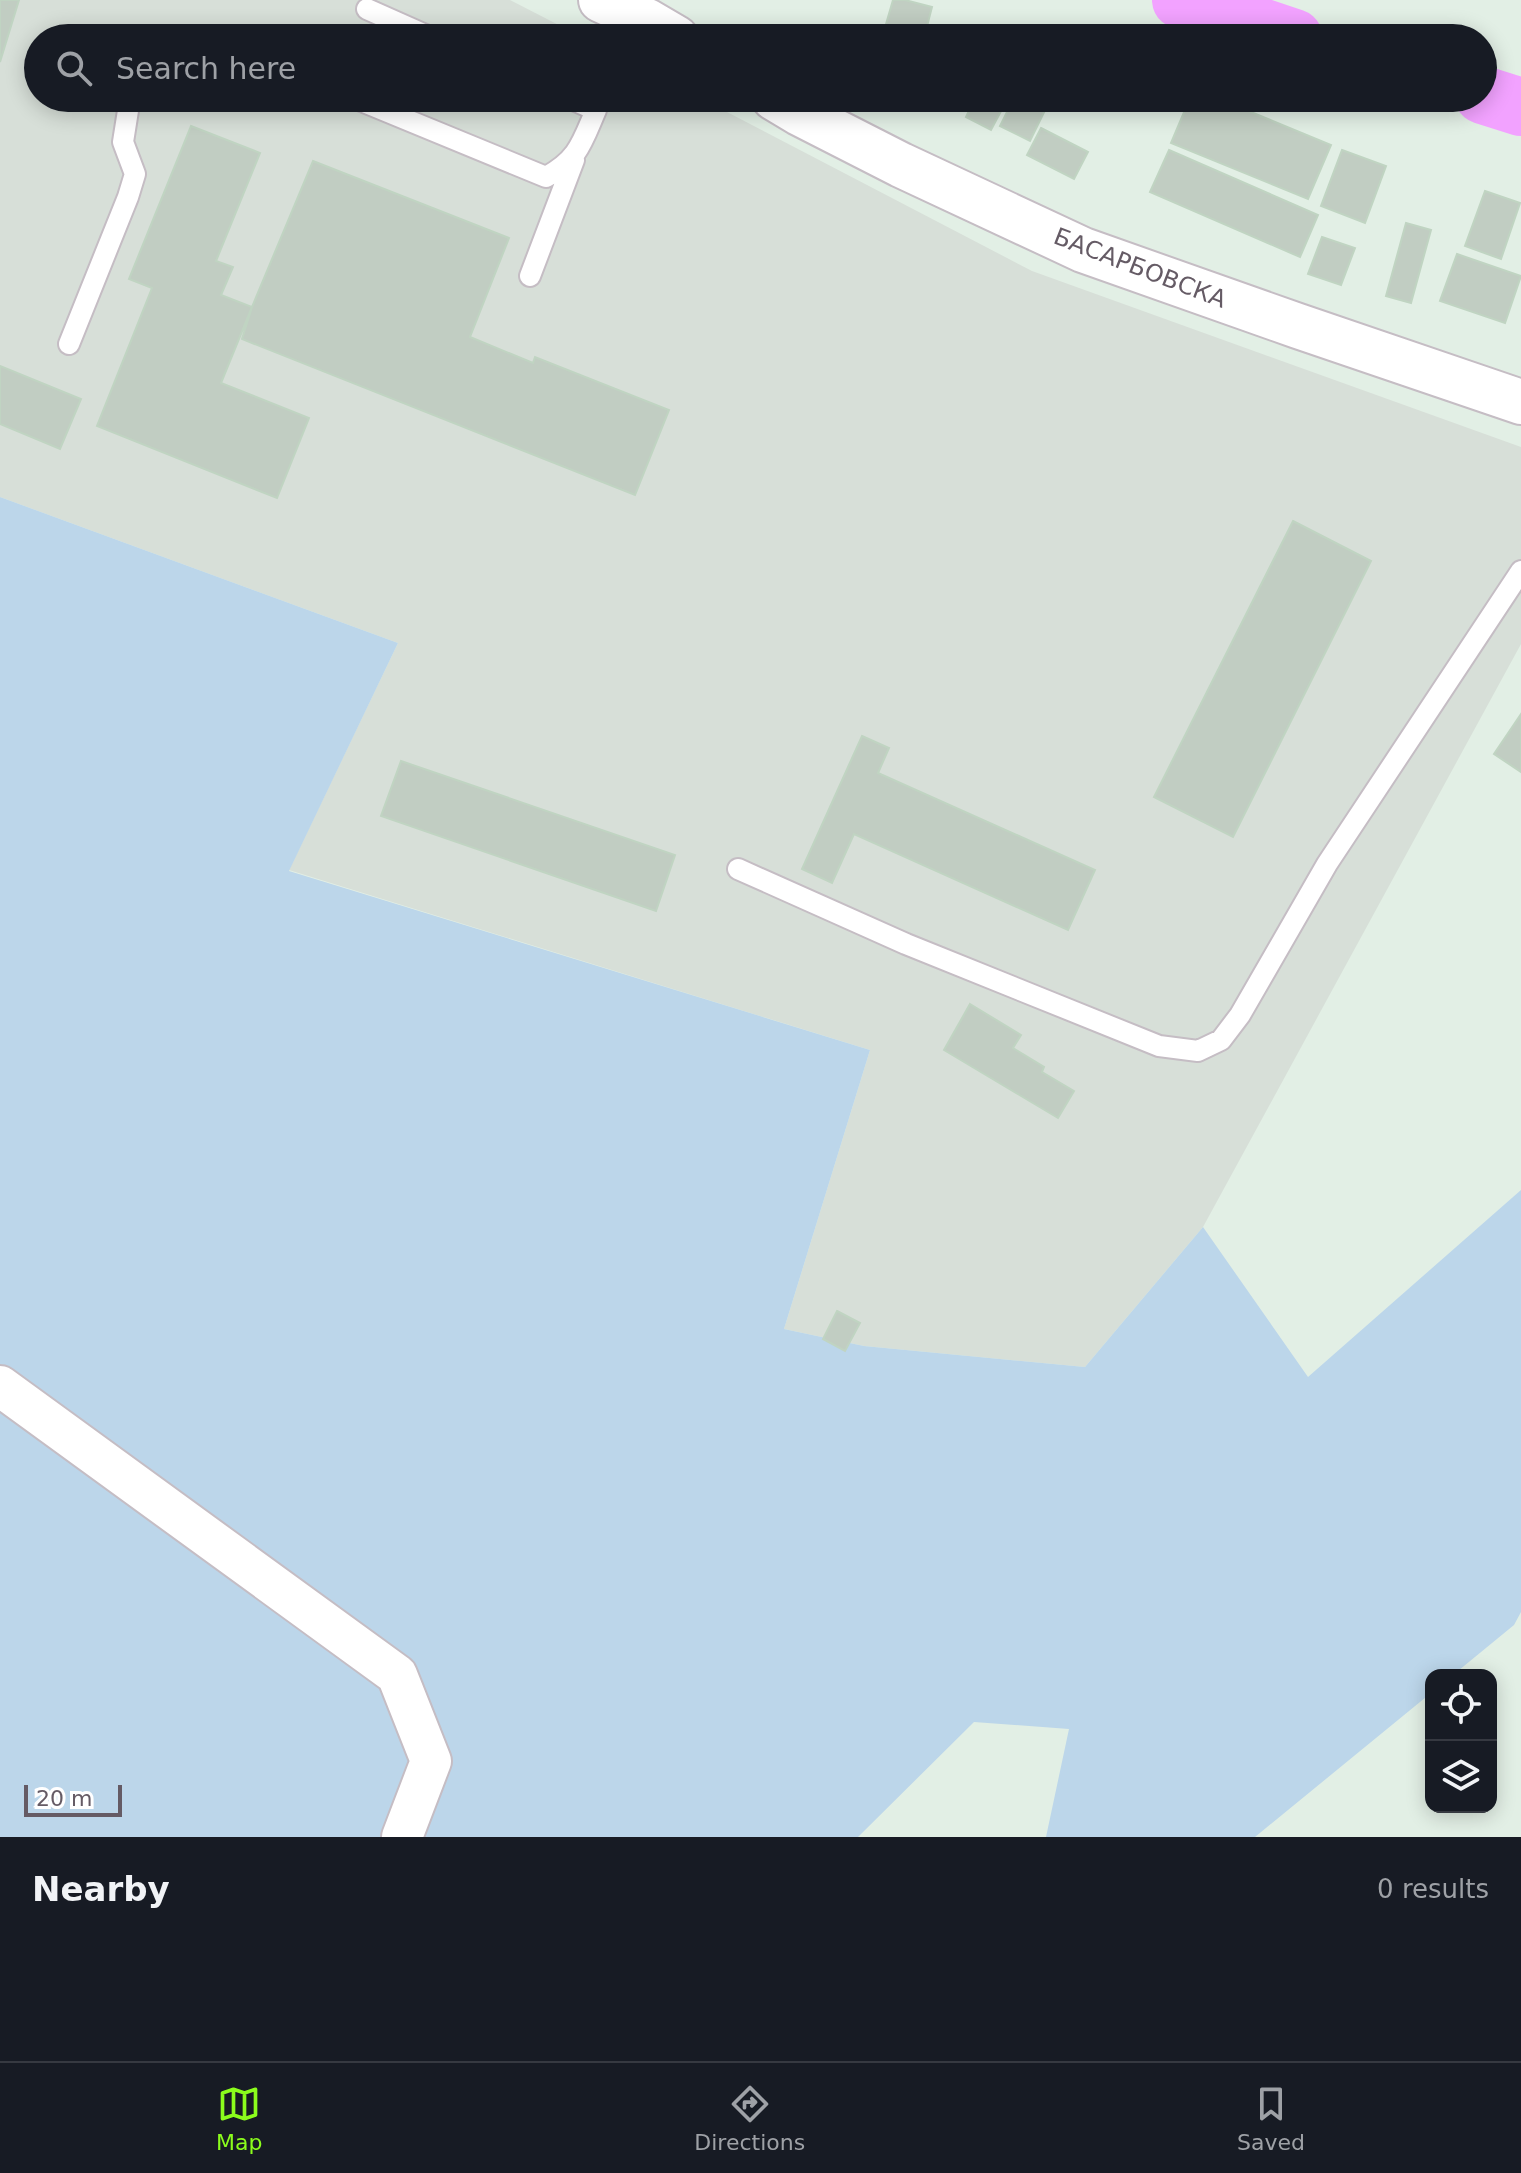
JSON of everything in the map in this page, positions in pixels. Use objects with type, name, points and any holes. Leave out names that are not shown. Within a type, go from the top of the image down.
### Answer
[{"type":"street","points":[[601,0],[641,24]]},
{"type":"street","name":"БАСАРБОВСКА","points":[[797,112],[901,165],[1083,250],[1521,402]]},
{"type":"street","points":[[0,1386],[397,1675],[431,1761],[402,1837]]},
{"type":"lane","points":[[367,9],[401,24]]},
{"type":"lane","points":[[69,344],[135,174],[123,142],[128,112]]},
{"type":"lane","points":[[388,112],[546,177],[575,156]]},
{"type":"lane","points":[[530,276],[575,156],[596,112]]},
{"type":"lane","points":[[738,869],[906,944],[1159,1046],[1198,1051],[1221,1040],[1240,1015],[1327,864],[1521,571]]},
{"type":"shaded area","points":[[0,0],[510,0],[557,24],[24,24],[24,112],[727,112],[1032,271],[1521,447],[1521,644],[1203,1227],[1085,1367],[864,1346],[784,1329],[870,1050],[289,870],[398,643],[0,497]]},
{"type":"shaded area","points":[[0,497],[398,643],[289,871],[870,1050],[784,1329],[864,1346],[1085,1367],[1203,1227],[1308,1377],[1521,1190],[1521,1612],[1514,1625],[1460,1669],[1425,1669],[1425,1698],[1255,1837],[1046,1837],[1069,1729],[974,1722],[858,1837],[0,1837]]},
{"type":"building","points":[[0,0],[19,0],[0,62]]},
{"type":"building","points":[[893,0],[932,7],[928,24],[886,24]]},
{"type":"building","points":[[968,112],[1001,112],[991,130],[966,117]]},
{"type":"building","points":[[1007,112],[1044,112],[1030,141],[1000,126]]},
{"type":"building","points":[[1184,112],[1251,112],[1331,145],[1308,199],[1171,143]]},
{"type":"building","points":[[191,126],[260,153],[216,261],[233,267],[221,295],[252,307],[221,383],[309,418],[277,498],[97,426],[152,288],[129,279]]},
{"type":"building","points":[[1041,128],[1088,152],[1074,179],[1027,155]]},
{"type":"building","points":[[1169,150],[1318,215],[1300,257],[1150,192]]},
{"type":"building","points":[[1342,150],[1386,166],[1365,223],[1321,206]]},
{"type":"building","points":[[313,161],[509,238],[470,337],[533,363],[535,357],[669,410],[635,495],[242,339],[252,307]]},
{"type":"building","points":[[1485,191],[1520,203],[1501,259],[1465,246]]},
{"type":"building","points":[[1406,223],[1431,230],[1411,303],[1386,296]]},
{"type":"building","points":[[1322,237],[1355,248],[1341,285],[1308,274]]},
{"type":"building","points":[[1457,254],[1521,276],[1505,323],[1440,301]]},
{"type":"building","points":[[0,366],[81,399],[60,449],[0,424]]},
{"type":"building","points":[[1293,521],[1371,561],[1233,837],[1154,797]]},
{"type":"building","points":[[1521,714],[1521,772],[1494,754]]},
{"type":"building","points":[[862,736],[889,748],[878,773],[1095,870],[1068,930],[854,834],[832,883],[802,869]]},
{"type":"building","points":[[401,761],[675,855],[656,911],[381,816]]},
{"type":"building","points":[[970,1004],[1021,1035],[1013,1048],[1044,1067],[1042,1072],[1074,1091],[1058,1118],[944,1050]]},
{"type":"building","points":[[837,1311],[860,1323],[845,1351],[823,1339]]},
{"type":"waterway","points":[[1181,0],[1252,24]]},
{"type":"waterway","points":[[1497,99],[1521,107]]}]
